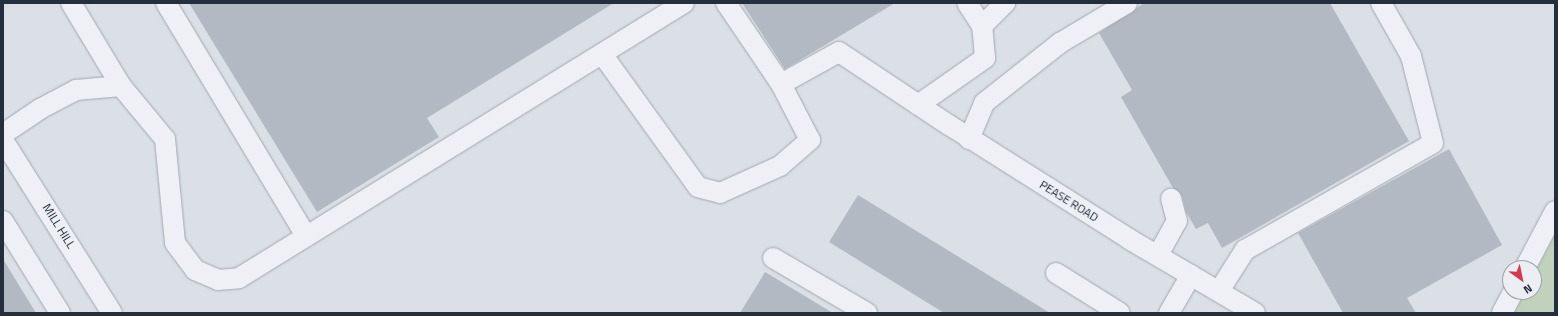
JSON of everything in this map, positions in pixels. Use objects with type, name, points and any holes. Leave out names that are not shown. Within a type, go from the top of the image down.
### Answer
[{"type":"street","points":[[71,3],[121,86],[165,139],[175,243],[195,270],[218,280],[239,278],[684,3]]},
{"type":"street","points":[[166,3],[306,236]]},
{"type":"street","points":[[602,54],[698,187],[720,193],[780,166],[810,140],[780,84],[726,3]]},
{"type":"street","points":[[918,105],[985,58],[982,26],[967,3]]},
{"type":"street","points":[[982,26],[1005,3]]},
{"type":"street","points":[[969,139],[984,103],[1060,43],[1127,3]]},
{"type":"street","points":[[1219,292],[1245,250],[1433,143],[1411,56],[1381,3]]},
{"type":"street","name":"PEASE ROAD","points":[[780,84],[839,52],[969,139],[1255,313]]},
{"type":"street","points":[[3,134],[40,109],[76,90],[121,86]]},
{"type":"street","name":"MILL HILL","points":[[3,140],[112,313]]},
{"type":"street","points":[[1158,255],[1177,221],[1171,199]]},
{"type":"street","points":[[1529,260],[1555,211]]},
{"type":"street","points":[[3,221],[60,313]]},
{"type":"street","points":[[773,258],[867,313]]},
{"type":"street","points":[[1056,273],[1120,313]]},
{"type":"street","points":[[1169,313],[1191,275]]},
{"type":"street","points":[[1502,313],[1509,300]]},
{"type":"green space","points":[[1555,234],[1555,313],[1514,313],[1521,300],[1542,300],[1541,260]]},
{"type":"building","points":[[189,3],[614,3],[427,118],[439,137],[317,212]]},
{"type":"building","points":[[742,3],[895,3],[785,69]]},
{"type":"building","points":[[1144,3],[1330,3],[1409,141],[1222,248],[1208,223],[1196,229],[1186,212],[1182,196],[1173,188],[1121,97],[1132,90],[1099,33]]},
{"type":"building","points":[[1449,149],[1502,245],[1407,298],[1416,313],[1343,313],[1298,233]]},
{"type":"building","points":[[858,195],[1050,313],[944,313],[829,242]]},
{"type":"building","points":[[3,259],[36,313],[3,313]]},
{"type":"building","points":[[765,272],[833,313],[740,313]]}]
